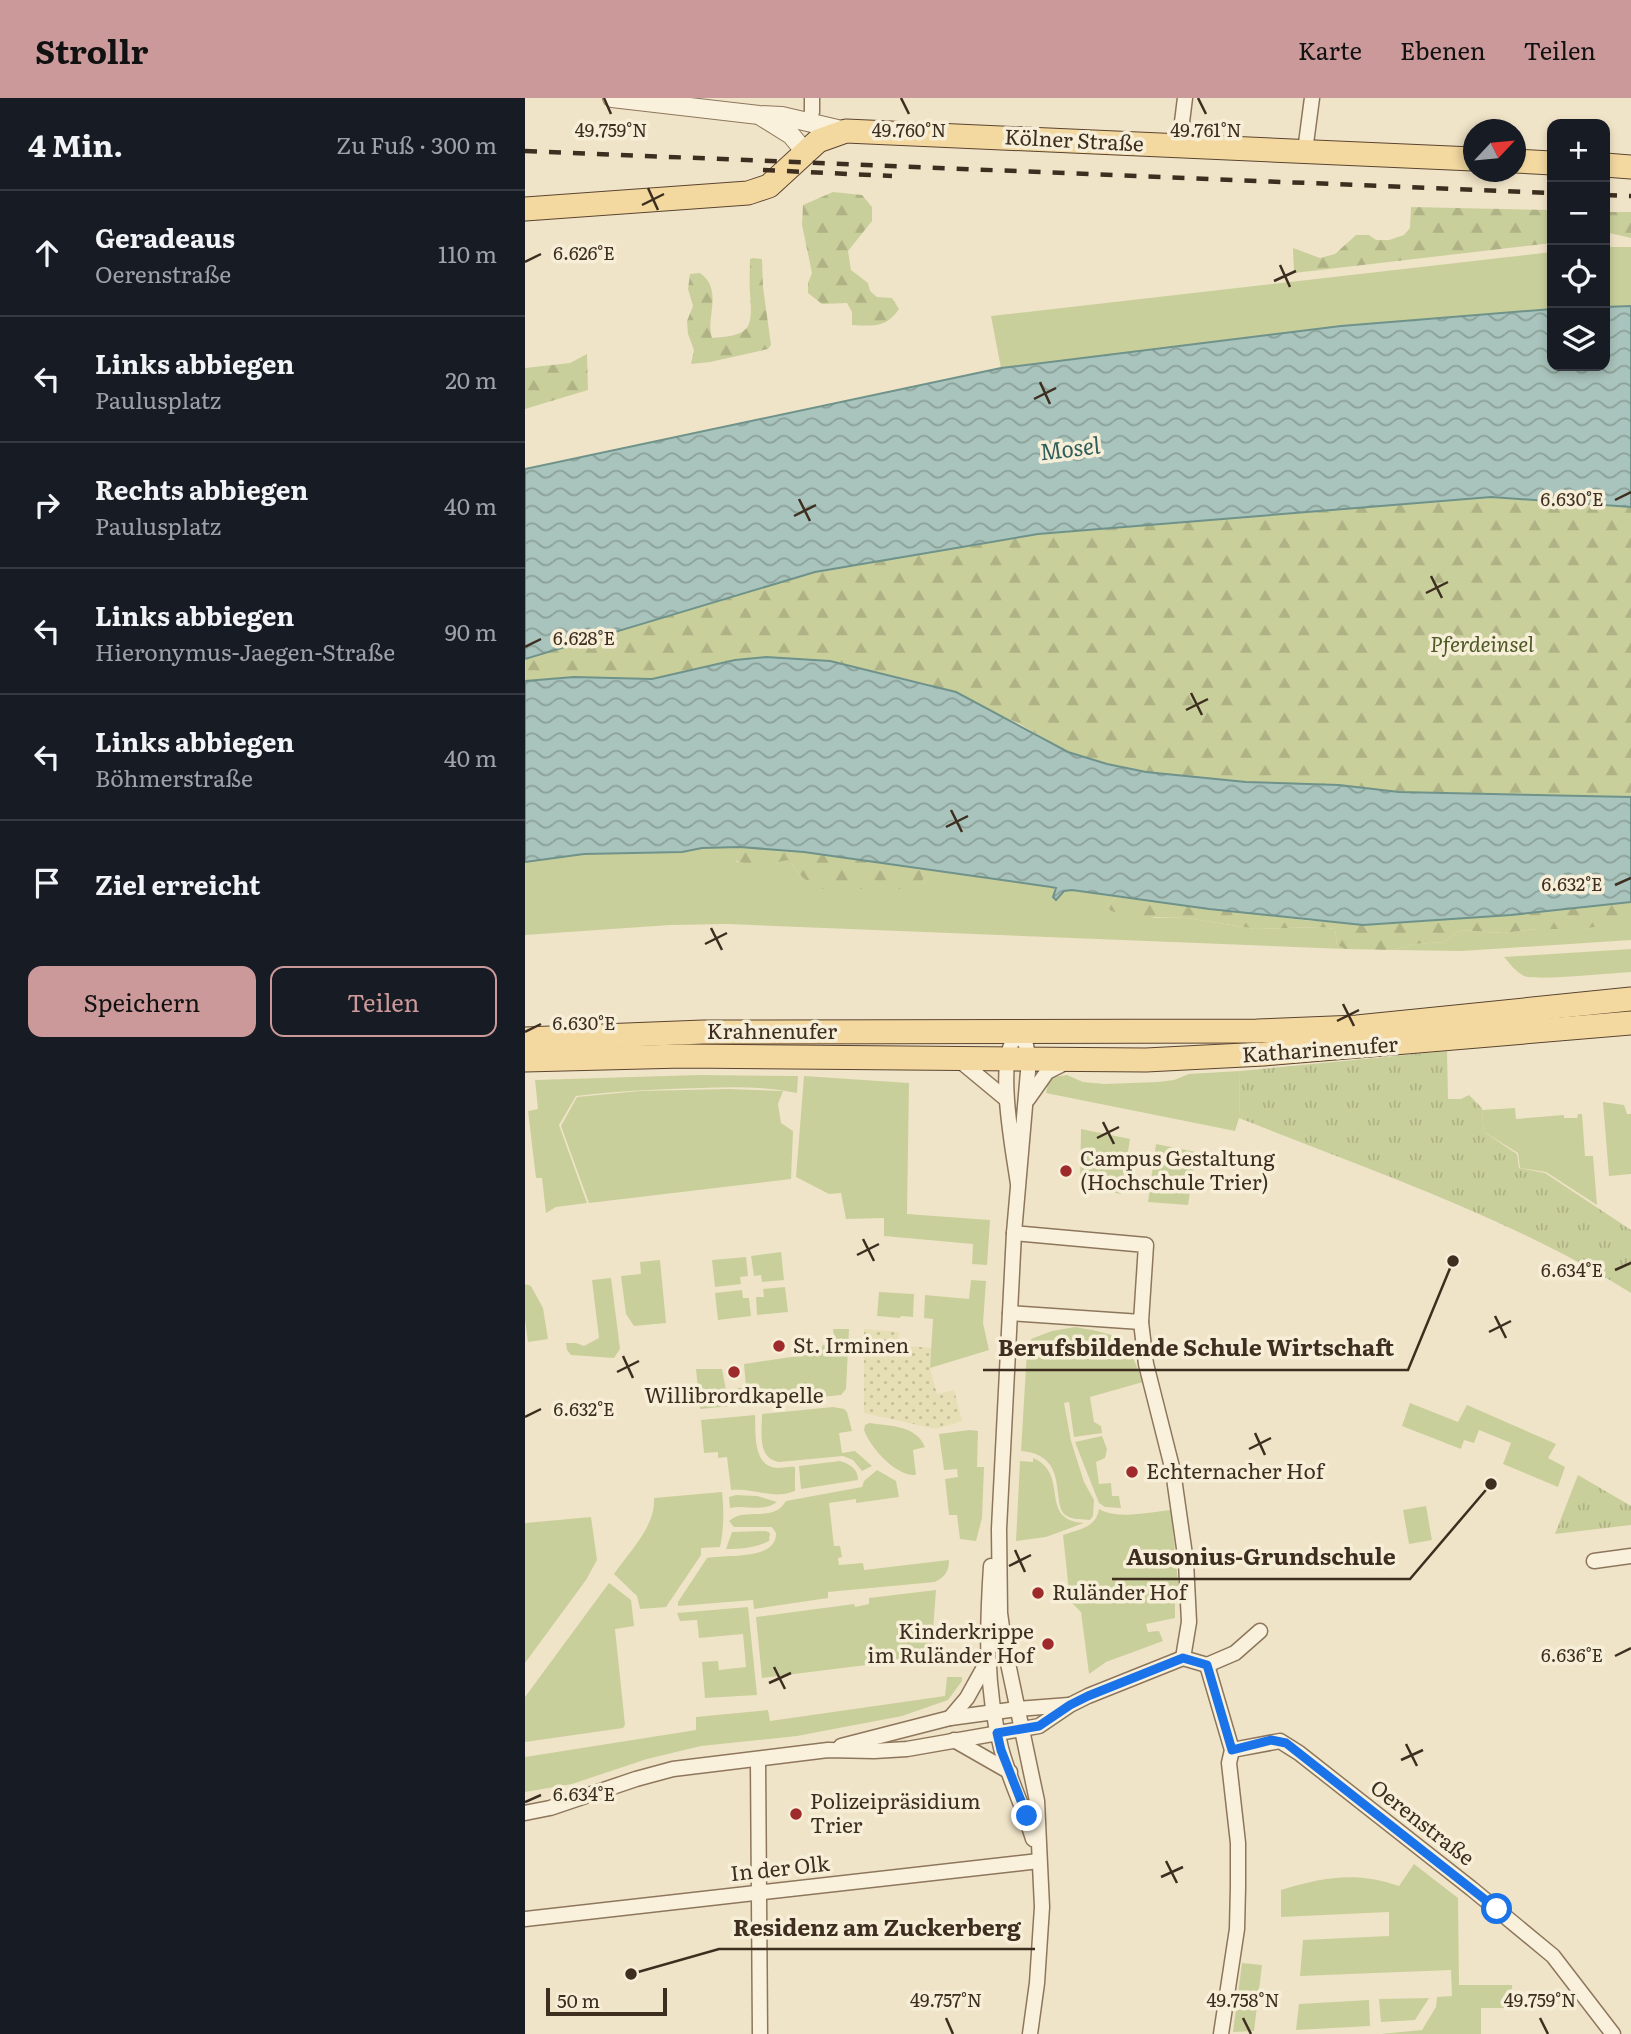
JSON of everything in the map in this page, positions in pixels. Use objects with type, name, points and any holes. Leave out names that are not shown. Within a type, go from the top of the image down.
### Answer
[{"type":"main road","name":"Kölner Straße","points":[[525,209],[748,194],[769,186],[798,143],[846,131],[1463,159]]},
{"type":"main road","points":[[1526,162],[1547,163]]},
{"type":"main road","points":[[1610,166],[1631,167]]},
{"type":"main road","name":"Katharinenufer","points":[[1019,1033],[1257,1031],[1357,1027],[1631,999]]},
{"type":"main road","name":"Katharinenufer","points":[[1018,1060],[1146,1060],[1264,1054],[1631,1023]]},
{"type":"main road","name":"Krahnenufer","points":[[525,1039],[703,1032],[1019,1033]]},
{"type":"main road","name":"Krahnenufer","points":[[525,1060],[683,1056],[1018,1060]]},
{"type":"street","points":[[613,98],[782,116],[846,131]]},
{"type":"street","points":[[759,115],[798,143],[812,111],[812,98]]},
{"type":"street","points":[[1179,146],[1185,98]]},
{"type":"street","points":[[1305,151],[1312,98]]},
{"type":"street","points":[[1017,1184],[1006,1099],[1018,1060],[1026,1045],[1019,1033],[1012,1041],[1018,1060],[1026,1104],[1017,1184],[999,1530],[1000,1613],[1037,1801],[1042,1907],[1037,1983],[1030,2034]]},
{"type":"street","points":[[959,1060],[1006,1099]]},
{"type":"street","points":[[1026,1104],[1047,1072],[1077,1060]]},
{"type":"street","points":[[1014,1233],[1146,1245],[1142,1322],[1146,1364],[1173,1471],[1185,1562],[1189,1622],[1183,1658]]},
{"type":"street","points":[[1010,1314],[1142,1322]]},
{"type":"street","points":[[999,1530],[991,1566],[987,1662],[997,1733],[1027,1816],[1039,1861]]},
{"type":"street","points":[[1594,1561],[1631,1556]]},
{"type":"street","points":[[525,1812],[568,1802],[656,1772],[828,1750],[907,1749],[1039,1726],[1070,1705],[1134,1676],[1183,1658],[1207,1665],[1235,1653],[1260,1632]]},
{"type":"street","points":[[950,1718],[967,1698],[987,1662]]},
{"type":"street","points":[[1207,1665],[1232,1750],[1229,1763],[1238,1843],[1237,1929],[1221,2034]]},
{"type":"street","points":[[828,1750],[872,1736],[950,1718],[994,1711],[1070,1705]]},
{"type":"street","points":[[954,1740],[1010,1772]]},
{"type":"street","name":"Oerenstraße","points":[[1232,1750],[1271,1740],[1286,1743],[1553,1956],[1613,2034]]},
{"type":"street","points":[[758,1760],[760,2034]]},
{"type":"street","name":"In der Olk","points":[[525,1919],[1039,1861]]},
{"type":"shaded area","points":[[864,1329],[899,1332],[898,1345],[931,1348],[930,1368],[937,1394],[954,1390],[962,1421],[936,1429],[864,1413]]},
{"type":"green space","points":[[833,192],[862,195],[872,207],[872,221],[848,251],[851,270],[868,283],[870,291],[877,297],[892,298],[899,309],[884,323],[852,325],[852,312],[847,303],[822,304],[808,293],[812,273],[802,225],[803,205]]},
{"type":"green space","points":[[1411,207],[1547,210],[1547,244],[1294,273],[1293,248],[1320,258],[1335,254],[1356,235],[1389,240],[1404,235],[1410,228]]},
{"type":"green space","points":[[1610,212],[1631,212],[1631,238],[1610,233]]},
{"type":"green space","points":[[1610,247],[1631,247],[1631,306],[1610,307]]},
{"type":"green space","points":[[1547,253],[1547,309],[1341,326],[1001,368],[991,316]]},
{"type":"green space","points":[[750,259],[762,259],[771,345],[768,349],[691,364],[694,350],[687,321],[693,306],[688,289],[690,274],[700,273],[711,288],[712,338],[734,335],[746,328],[751,315]]},
{"type":"green space","points":[[587,354],[588,390],[525,409],[525,368],[570,363]]},
{"type":"green space","name":"Pferdeinsel","points":[[1491,497],[1631,507],[1631,797],[1399,792],[1339,785],[1246,782],[1146,772],[1068,752],[1018,723],[929,684],[830,661],[766,657],[735,660],[652,679],[574,677],[525,681],[525,659],[815,572],[1038,534]]},
{"type":"green space","points":[[740,847],[736,862],[788,860],[802,877],[849,889],[924,883],[921,867],[1054,888],[1055,892],[1072,890],[1116,897],[1107,906],[1155,918],[1187,918],[1256,929],[1335,929],[1337,945],[1345,949],[727,924],[670,925],[525,935],[525,862],[584,854],[682,852],[702,848]]},
{"type":"green space","points":[[740,847],[786,849],[921,867],[924,883],[911,889],[819,889],[802,877],[788,860],[757,866],[736,861]]},
{"type":"green space","points":[[1116,897],[1312,921],[1469,918],[1631,902],[1631,918],[1585,929],[1538,929],[1502,933],[1460,930],[1444,942],[1414,944],[1394,950],[1345,949],[1337,945],[1335,929],[1256,929],[1187,918],[1135,917],[1111,911],[1107,906]]},
{"type":"green space","points":[[1631,918],[1631,940],[1462,951],[1394,950],[1414,944],[1444,942],[1460,930],[1500,933],[1538,929],[1585,929]]},
{"type":"green space","points":[[1631,949],[1631,972],[1575,976],[1524,976],[1504,957]]},
{"type":"green space","points":[[1447,1051],[1448,1099],[1461,1099],[1469,1095],[1482,1108],[1484,1132],[1517,1154],[1519,1168],[1545,1173],[1631,1230],[1631,1293],[1585,1266],[1489,1218],[1239,1118],[1240,1071]]},
{"type":"green space","points":[[1240,1071],[1239,1118],[1235,1131],[1046,1093],[1048,1083],[1053,1077],[1067,1075],[1083,1082],[1104,1084],[1158,1082],[1189,1074]]},
{"type":"green space","points":[[698,1075],[798,1076],[797,1093],[724,1087],[576,1096],[559,1125],[587,1203],[556,1207],[546,1213],[542,1178],[536,1178],[528,1111],[538,1109],[535,1080]]},
{"type":"green space","points":[[804,1076],[909,1083],[907,1214],[990,1220],[987,1265],[972,1264],[973,1244],[884,1236],[884,1218],[846,1219],[841,1193],[829,1194],[796,1177]]},
{"type":"green space","points":[[640,1091],[783,1091],[778,1104],[781,1123],[793,1131],[791,1179],[589,1203],[561,1126],[577,1097]]},
{"type":"green space","points":[[1603,1102],[1624,1105],[1627,1114],[1631,1114],[1631,1174],[1609,1176]]},
{"type":"green space","points":[[1515,1108],[1516,1119],[1564,1115],[1564,1118],[1577,1118],[1578,1114],[1582,1114],[1585,1156],[1593,1156],[1597,1205],[1546,1172],[1520,1168],[1518,1153],[1484,1132],[1482,1110]]},
{"type":"green space","points":[[1081,1129],[1130,1139],[1121,1194],[1080,1186]]},
{"type":"green space","points":[[1156,1144],[1196,1152],[1188,1205],[1148,1202]]},
{"type":"green space","points":[[781,1252],[784,1280],[762,1282],[761,1275],[754,1276],[751,1256]]},
{"type":"green space","points":[[746,1257],[748,1276],[740,1277],[741,1284],[715,1287],[712,1260]]},
{"type":"green space","points":[[660,1260],[666,1323],[634,1326],[626,1314],[621,1276],[641,1274],[640,1262]]},
{"type":"green space","points":[[611,1278],[620,1349],[614,1358],[571,1355],[566,1343],[584,1346],[599,1338],[592,1280]]},
{"type":"green space","points":[[971,1280],[986,1281],[983,1323],[989,1350],[930,1368],[933,1319],[924,1318],[925,1295],[969,1299]]},
{"type":"green space","points":[[525,1284],[531,1286],[543,1308],[548,1339],[528,1342]]},
{"type":"green space","points":[[785,1287],[788,1312],[757,1315],[756,1297],[764,1297],[763,1289]]},
{"type":"green space","points":[[742,1290],[743,1298],[749,1298],[751,1316],[718,1320],[715,1293]]},
{"type":"green space","points":[[879,1292],[914,1294],[913,1317],[877,1316]]},
{"type":"green space","points":[[1075,1327],[1113,1336],[1121,1341],[1132,1356],[1143,1382],[1090,1397],[1094,1422],[1101,1426],[1102,1433],[1074,1437],[1069,1402],[1064,1403],[1071,1441],[1084,1482],[1094,1500],[1093,1516],[1090,1520],[1067,1516],[1059,1502],[1056,1481],[1047,1461],[1021,1451],[1027,1351],[1031,1339],[1052,1331]]},
{"type":"green space","points":[[833,1329],[849,1329],[846,1389],[841,1395],[700,1409],[696,1369],[722,1369],[726,1390],[746,1387],[744,1364],[819,1353],[823,1345],[835,1344]]},
{"type":"green space","points":[[1410,1403],[1458,1422],[1467,1405],[1556,1444],[1548,1458],[1565,1467],[1558,1487],[1503,1464],[1511,1443],[1479,1430],[1474,1443],[1464,1440],[1461,1449],[1402,1426]]},
{"type":"green space","points":[[833,1407],[847,1412],[852,1431],[839,1433],[842,1453],[855,1451],[872,1466],[862,1471],[853,1460],[843,1456],[779,1462],[767,1456],[762,1444],[762,1414]]},
{"type":"green space","points":[[755,1415],[757,1448],[760,1455],[770,1466],[795,1467],[795,1491],[771,1494],[731,1490],[727,1457],[718,1458],[718,1452],[704,1453],[701,1420]]},
{"type":"green space","points":[[869,1423],[901,1428],[921,1440],[925,1447],[913,1450],[916,1475],[900,1471],[885,1460],[867,1437],[864,1430]]},
{"type":"green space","points":[[978,1431],[977,1467],[984,1467],[982,1518],[976,1541],[960,1539],[957,1515],[949,1515],[945,1479],[958,1477],[957,1469],[944,1470],[939,1434]]},
{"type":"green space","points":[[1102,1436],[1107,1449],[1105,1458],[1096,1462],[1099,1484],[1111,1483],[1112,1496],[1119,1496],[1121,1508],[1105,1507],[1099,1503],[1075,1442]]},
{"type":"green space","points":[[1033,1458],[1044,1465],[1050,1474],[1057,1505],[1062,1514],[1070,1520],[1084,1523],[1046,1537],[1016,1541],[1020,1461],[1033,1462]]},
{"type":"green space","points":[[840,1461],[853,1468],[858,1480],[801,1489],[799,1466]]},
{"type":"green space","points":[[877,1470],[896,1481],[899,1497],[856,1503],[856,1499],[829,1503],[834,1546],[840,1546],[842,1557],[838,1558],[839,1565],[863,1563],[864,1570],[949,1560],[944,1576],[935,1582],[828,1592],[828,1598],[754,1609],[753,1600],[678,1606],[707,1558],[760,1552],[774,1542],[776,1533],[772,1527],[734,1527],[729,1521],[743,1515],[774,1512],[786,1501],[862,1487],[864,1481]]},
{"type":"green space","points":[[1578,1475],[1631,1506],[1631,1525],[1555,1534]]},
{"type":"green space","points":[[722,1492],[720,1547],[701,1548],[701,1555],[666,1607],[640,1609],[637,1596],[614,1574],[646,1529],[651,1519],[654,1498]]},
{"type":"green space","points":[[757,1496],[777,1502],[760,1508],[730,1508],[729,1497]]},
{"type":"green space","points":[[1426,1506],[1432,1540],[1409,1544],[1403,1510]]},
{"type":"green space","points":[[1099,1509],[1125,1515],[1171,1510],[1180,1603],[1175,1603],[1175,1618],[1146,1624],[1148,1632],[1159,1631],[1163,1641],[1106,1662],[1089,1674],[1081,1612],[1070,1601],[1063,1535],[1091,1524]]},
{"type":"green space","points":[[591,1517],[597,1560],[586,1580],[525,1663],[525,1523]]},
{"type":"green space","points":[[732,1532],[770,1533],[769,1541],[748,1548],[726,1549]]},
{"type":"green space","points":[[609,1583],[631,1600],[634,1626],[615,1629],[625,1725],[623,1728],[525,1742],[525,1697]]},
{"type":"green space","points":[[936,1590],[931,1657],[762,1678],[756,1617],[854,1604],[855,1607],[869,1604],[869,1598]]},
{"type":"green space","points":[[748,1607],[757,1695],[705,1698],[702,1662],[718,1661],[719,1670],[746,1667],[743,1634],[699,1638],[697,1620],[680,1621],[677,1613]]},
{"type":"green space","points":[[947,1677],[962,1677],[948,1700],[902,1716],[797,1736],[701,1746],[647,1759],[572,1784],[525,1792],[525,1757],[696,1730],[696,1717],[768,1710],[770,1721],[945,1696]]},
{"type":"green space","points":[[1414,1864],[1458,1898],[1459,1985],[1512,1985],[1513,2008],[1481,2008],[1481,2034],[1381,2034],[1422,2030],[1436,2007],[1437,1997],[1452,1996],[1451,1970],[1300,1976],[1303,1940],[1389,1936],[1389,1912],[1281,1917],[1281,1890],[1340,1877],[1368,1878],[1399,1886]]},
{"type":"green space","points":[[1242,1963],[1262,1965],[1254,2031],[1233,2032]]},
{"type":"green space","points":[[1429,1998],[1415,2020],[1381,2022],[1379,1999]]},
{"type":"green space","points":[[1369,2000],[1370,2026],[1296,2030],[1299,2004]]},
{"type":"water","name":"Mosel","points":[[1631,306],[1631,507],[1491,497],[1038,534],[815,572],[525,659],[525,469],[1001,368],[1341,326],[1547,309],[1547,371],[1610,371],[1610,307]]},
{"type":"water","points":[[766,657],[830,661],[956,692],[1068,752],[1146,772],[1246,782],[1339,785],[1399,792],[1631,797],[1631,902],[1511,915],[1363,925],[1209,909],[1072,890],[1064,891],[1056,900],[1053,897],[1056,888],[1051,887],[804,852],[740,847],[702,848],[682,852],[584,854],[525,862],[525,681],[574,677],[652,679],[735,660]]},
{"type":"railway","points":[[525,151],[1547,193]]},
{"type":"railway","points":[[763,170],[892,176]]},
{"type":"railway","points":[[1610,195],[1631,196]]},
{"type":"place","name":"Campus Gestaltung (Hochschule Trier)","points":[[1066,1171]]},
{"type":"place","name":"Berufsbildende Schule Wirtschaft","points":[[1453,1261]]},
{"type":"place","name":"St. Irminen","points":[[779,1346]]},
{"type":"place","name":"Willibrordkapelle","points":[[734,1372]]},
{"type":"place","name":"Echternacher Hof","points":[[1132,1472]]},
{"type":"place","name":"Ausonius-Grundschule","points":[[1491,1484]]},
{"type":"place","name":"Ruländer Hof","points":[[1038,1593]]},
{"type":"place","name":"Kinderkrippe im Ruländer Hof","points":[[1048,1644]]},
{"type":"place","name":"Polizeipräsidium Trier","points":[[796,1814]]},
{"type":"place","name":"Residenz am Zuckerberg","points":[[631,1974]]},
{"type":"route","points":[[1027,1816],[997,1733],[1039,1726],[1088,1696],[1183,1658],[1207,1665],[1232,1750],[1271,1740],[1286,1743],[1497,1909]]}]
